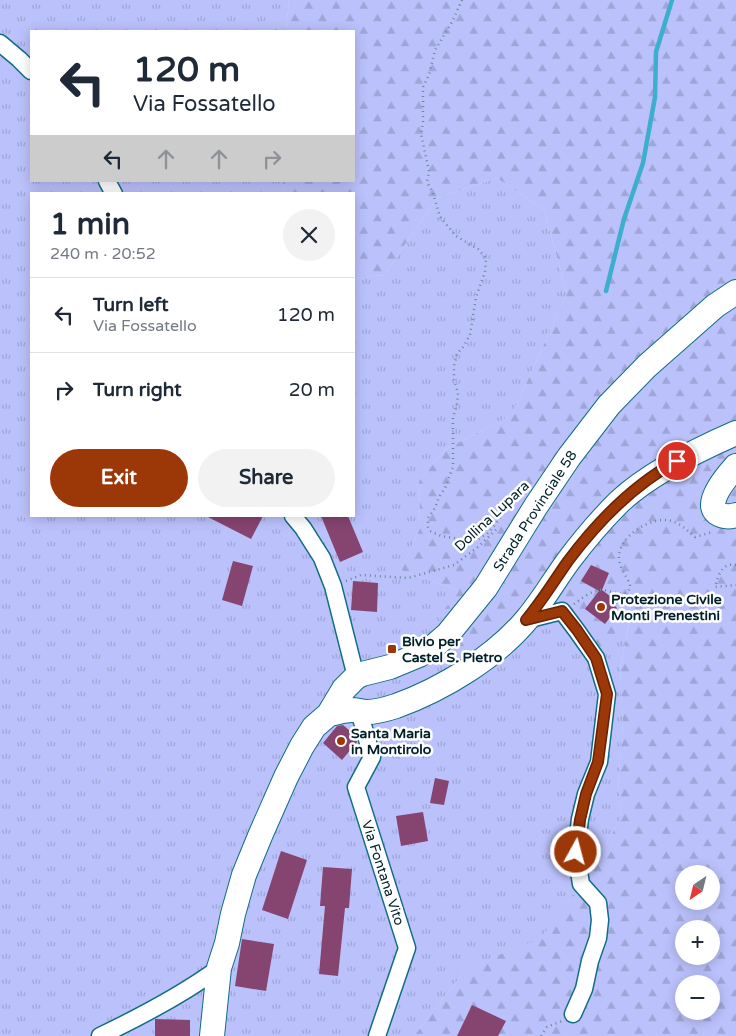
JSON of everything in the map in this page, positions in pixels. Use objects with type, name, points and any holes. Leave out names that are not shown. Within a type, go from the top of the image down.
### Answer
[{"type":"street","points":[[0,43],[30,70]]},
{"type":"street","name":"Strada Provinciale 58","points":[[356,677],[390,667],[419,655],[448,634],[486,587],[532,512],[569,458],[616,398],[647,366],[715,306],[736,292]]},
{"type":"street","points":[[329,714],[352,710],[372,711],[396,706],[454,678],[479,662],[496,649],[526,620],[592,531],[620,502],[672,464],[736,433]]},
{"type":"street","points":[[736,466],[728,474],[712,503],[715,511],[719,514],[727,516],[736,515]]},
{"type":"street","points":[[212,1036],[219,968],[228,942],[233,914],[244,875],[286,777],[302,746],[314,728],[329,714],[344,688],[356,677],[333,586],[322,558],[294,517]]},
{"type":"street","points":[[526,620],[562,611],[596,658],[607,694],[598,762],[586,794],[576,852],[581,884],[598,904],[600,920],[598,938],[590,961],[584,989],[573,1014]]},
{"type":"street","name":"Via Fontana Vito","points":[[359,711],[372,757],[356,788],[407,948],[377,1036]]},
{"type":"street","points":[[100,1036],[153,1010],[197,984],[219,968]]},
{"type":"path","points":[[462,0],[452,22],[435,50],[429,75],[422,87],[423,123],[421,134],[427,159],[427,182],[440,217],[456,236],[478,249],[486,258],[484,272],[476,297],[470,335],[457,354],[454,366],[454,380],[458,393],[453,417],[453,467],[445,488],[438,497],[435,508],[428,518],[428,527],[430,531],[441,536],[476,540],[488,534],[504,511],[514,505]]},
{"type":"path","points":[[562,611],[602,589],[622,594],[628,591],[630,584],[618,554],[633,531],[655,521],[671,521],[695,536]]},
{"type":"path","name":"Dollina Lupara","points":[[333,586],[361,575],[408,578],[454,565],[478,547],[499,527]]},
{"type":"path","points":[[736,565],[726,566],[719,574],[715,587],[736,585]]},
{"type":"path","points":[[541,1036],[547,1027],[565,1020],[573,1014]]},
{"type":"green space","points":[[0,0],[289,0],[286,30],[30,30],[30,182],[282,182],[285,192],[30,192],[30,517],[355,517],[355,278],[384,275],[437,198],[497,178],[544,210],[567,293],[512,415],[446,449],[419,481],[420,528],[401,570],[459,591],[526,620],[631,612],[620,669],[623,723],[618,783],[622,816],[595,864],[541,939],[467,968],[414,1036],[0,1036]]},
{"type":"green space","points":[[289,0],[736,0],[736,1036],[414,1036],[467,968],[541,938],[595,864],[622,816],[618,783],[623,723],[620,669],[631,613],[596,658],[562,611],[545,616],[454,678],[440,615],[459,591],[401,570],[420,528],[419,481],[446,449],[512,415],[567,293],[544,210],[497,178],[437,198],[384,275],[355,278],[355,192],[285,192],[282,182],[355,182],[355,30],[286,30]]},
{"type":"building","points":[[208,517],[262,517],[251,539]]},
{"type":"building","points":[[321,517],[348,517],[363,552],[340,562]]},
{"type":"building","points":[[233,561],[253,566],[242,606],[222,600]]},
{"type":"building","points":[[591,565],[609,573],[602,590],[618,602],[615,606],[617,608],[605,624],[585,609],[599,591],[581,581]]},
{"type":"building","points":[[353,581],[378,583],[377,612],[351,610]]},
{"type":"building","name":"Santa Maria in Montirolo","points":[[343,725],[356,736],[357,742],[342,760],[323,743],[337,726]]},
{"type":"building","points":[[435,778],[449,781],[444,805],[430,803]]},
{"type":"building","points":[[423,812],[428,841],[401,846],[396,816]]},
{"type":"building","points":[[281,851],[307,860],[288,919],[262,910]]},
{"type":"building","points":[[323,867],[352,869],[349,908],[345,908],[338,976],[319,974],[325,906],[320,906]]},
{"type":"building","points":[[242,939],[274,944],[266,991],[235,986]]},
{"type":"building","points":[[472,1005],[506,1021],[498,1036],[457,1036]]},
{"type":"building","points":[[155,1019],[190,1020],[190,1036],[155,1036]]},
{"type":"waterway","points":[[606,291],[624,219],[643,163],[655,97],[656,52],[672,0]]},
{"type":"place","name":"Protezione Civile Monti Prenestini","points":[[601,607]]},
{"type":"place","name":"Bivio per Castel S. Pietro","points":[[392,649]]},
{"type":"place","name":"Santa Maria in Montirolo","points":[[341,741]]},
{"type":"route","points":[[576,852],[586,794],[598,762],[607,694],[596,658],[562,611],[526,620],[543,599],[570,559],[606,516],[628,494],[677,461]]}]
